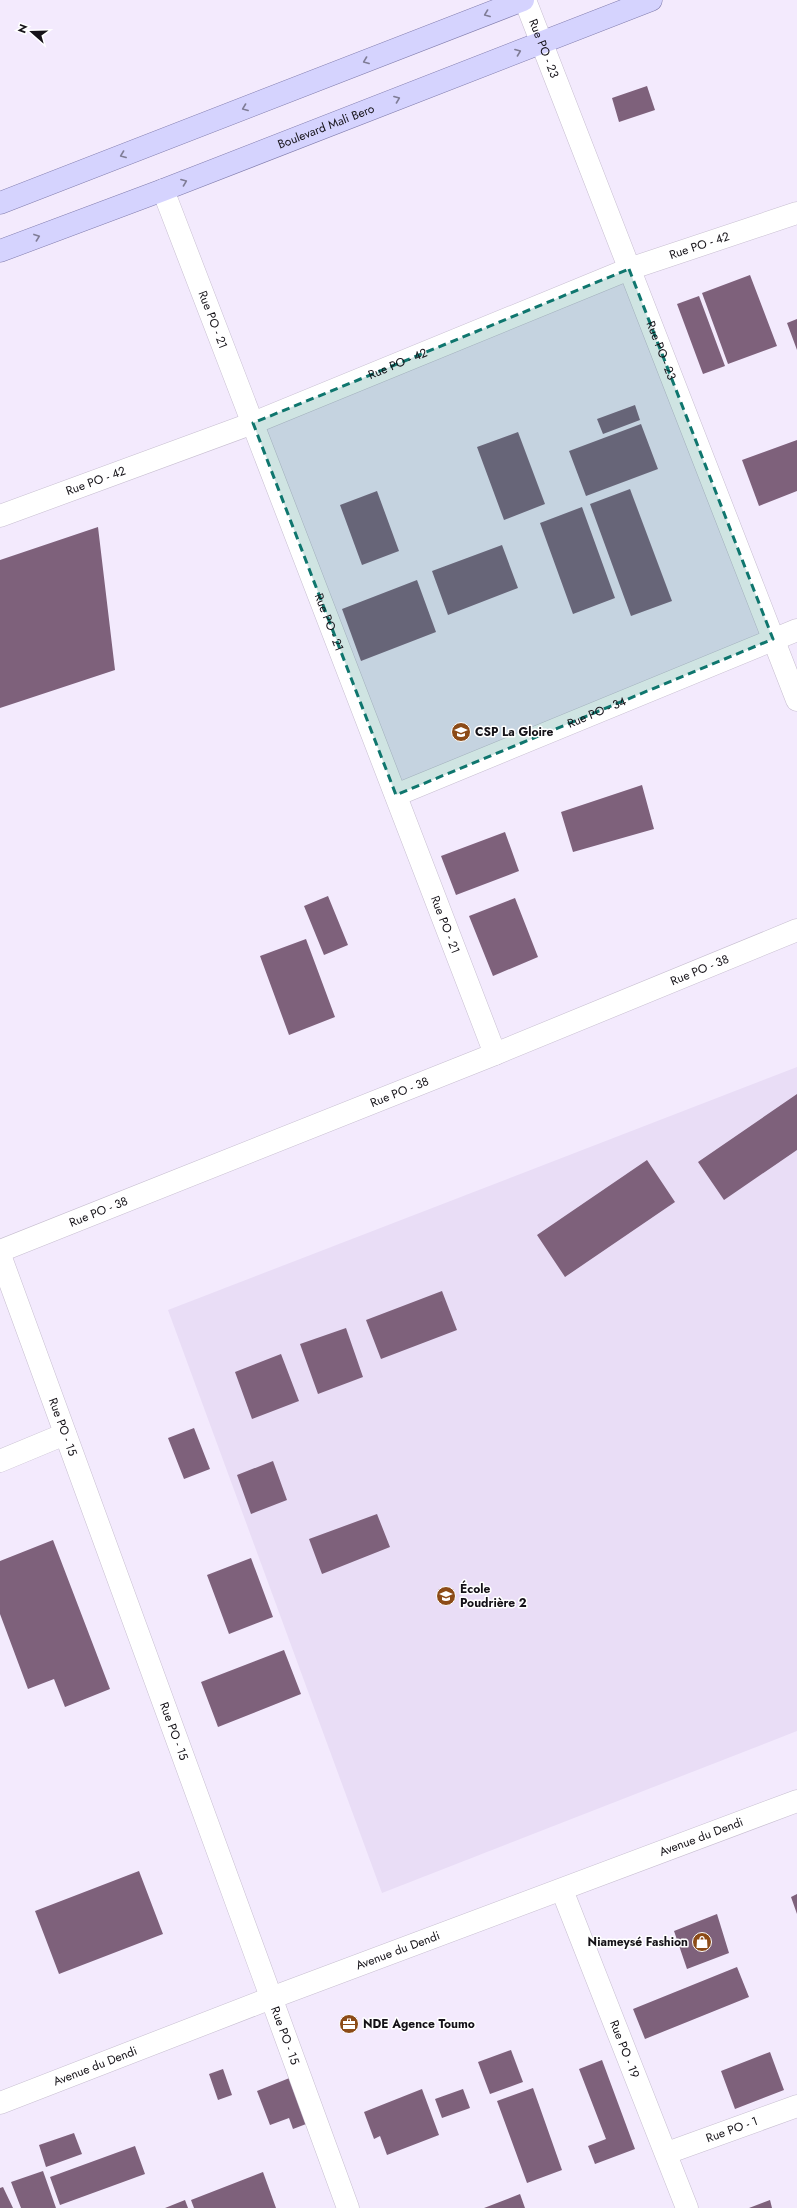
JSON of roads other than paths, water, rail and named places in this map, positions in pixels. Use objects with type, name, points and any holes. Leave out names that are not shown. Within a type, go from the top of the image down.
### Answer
[{"type":"main road","points":[[0,203],[524,0]]},
{"type":"main road","name":"Boulevard Mali Bero","points":[[0,251],[163,190],[651,0]]},
{"type":"street","name":"Rue PO - 23","points":[[524,0],[797,700]]},
{"type":"street","name":"Rue PO - 21","points":[[163,190],[495,1054]]},
{"type":"street","name":"Rue PO - 42","points":[[0,516],[253,424],[630,269],[797,213]]},
{"type":"street","name":"Rue PO - 34","points":[[396,795],[797,630]]},
{"type":"street","name":"Rue PO - 38","points":[[0,1251],[495,1054],[797,930]]},
{"type":"street","name":"Rue PO - 15","points":[[0,1255],[348,2208]]},
{"type":"street","points":[[0,1461],[65,1434]]},
{"type":"street","name":"Avenue du Dendi","points":[[0,2104],[271,1998],[797,1801]]},
{"type":"street","name":"Rue PO - 19","points":[[562,1890],[667,2153],[687,2208]]},
{"type":"street","name":"Rue PO - 1","points":[[667,2153],[797,2106]]},
{"type":"place","name":"CSP La Gloire","points":[[461,732]]},
{"type":"place","name":"École Poudrière 2","points":[[446,1596]]},
{"type":"place","name":"Niameysé Fashion","points":[[702,1942]]},
{"type":"place","name":"NDE Agence Toumo","points":[[349,2024]]}]
